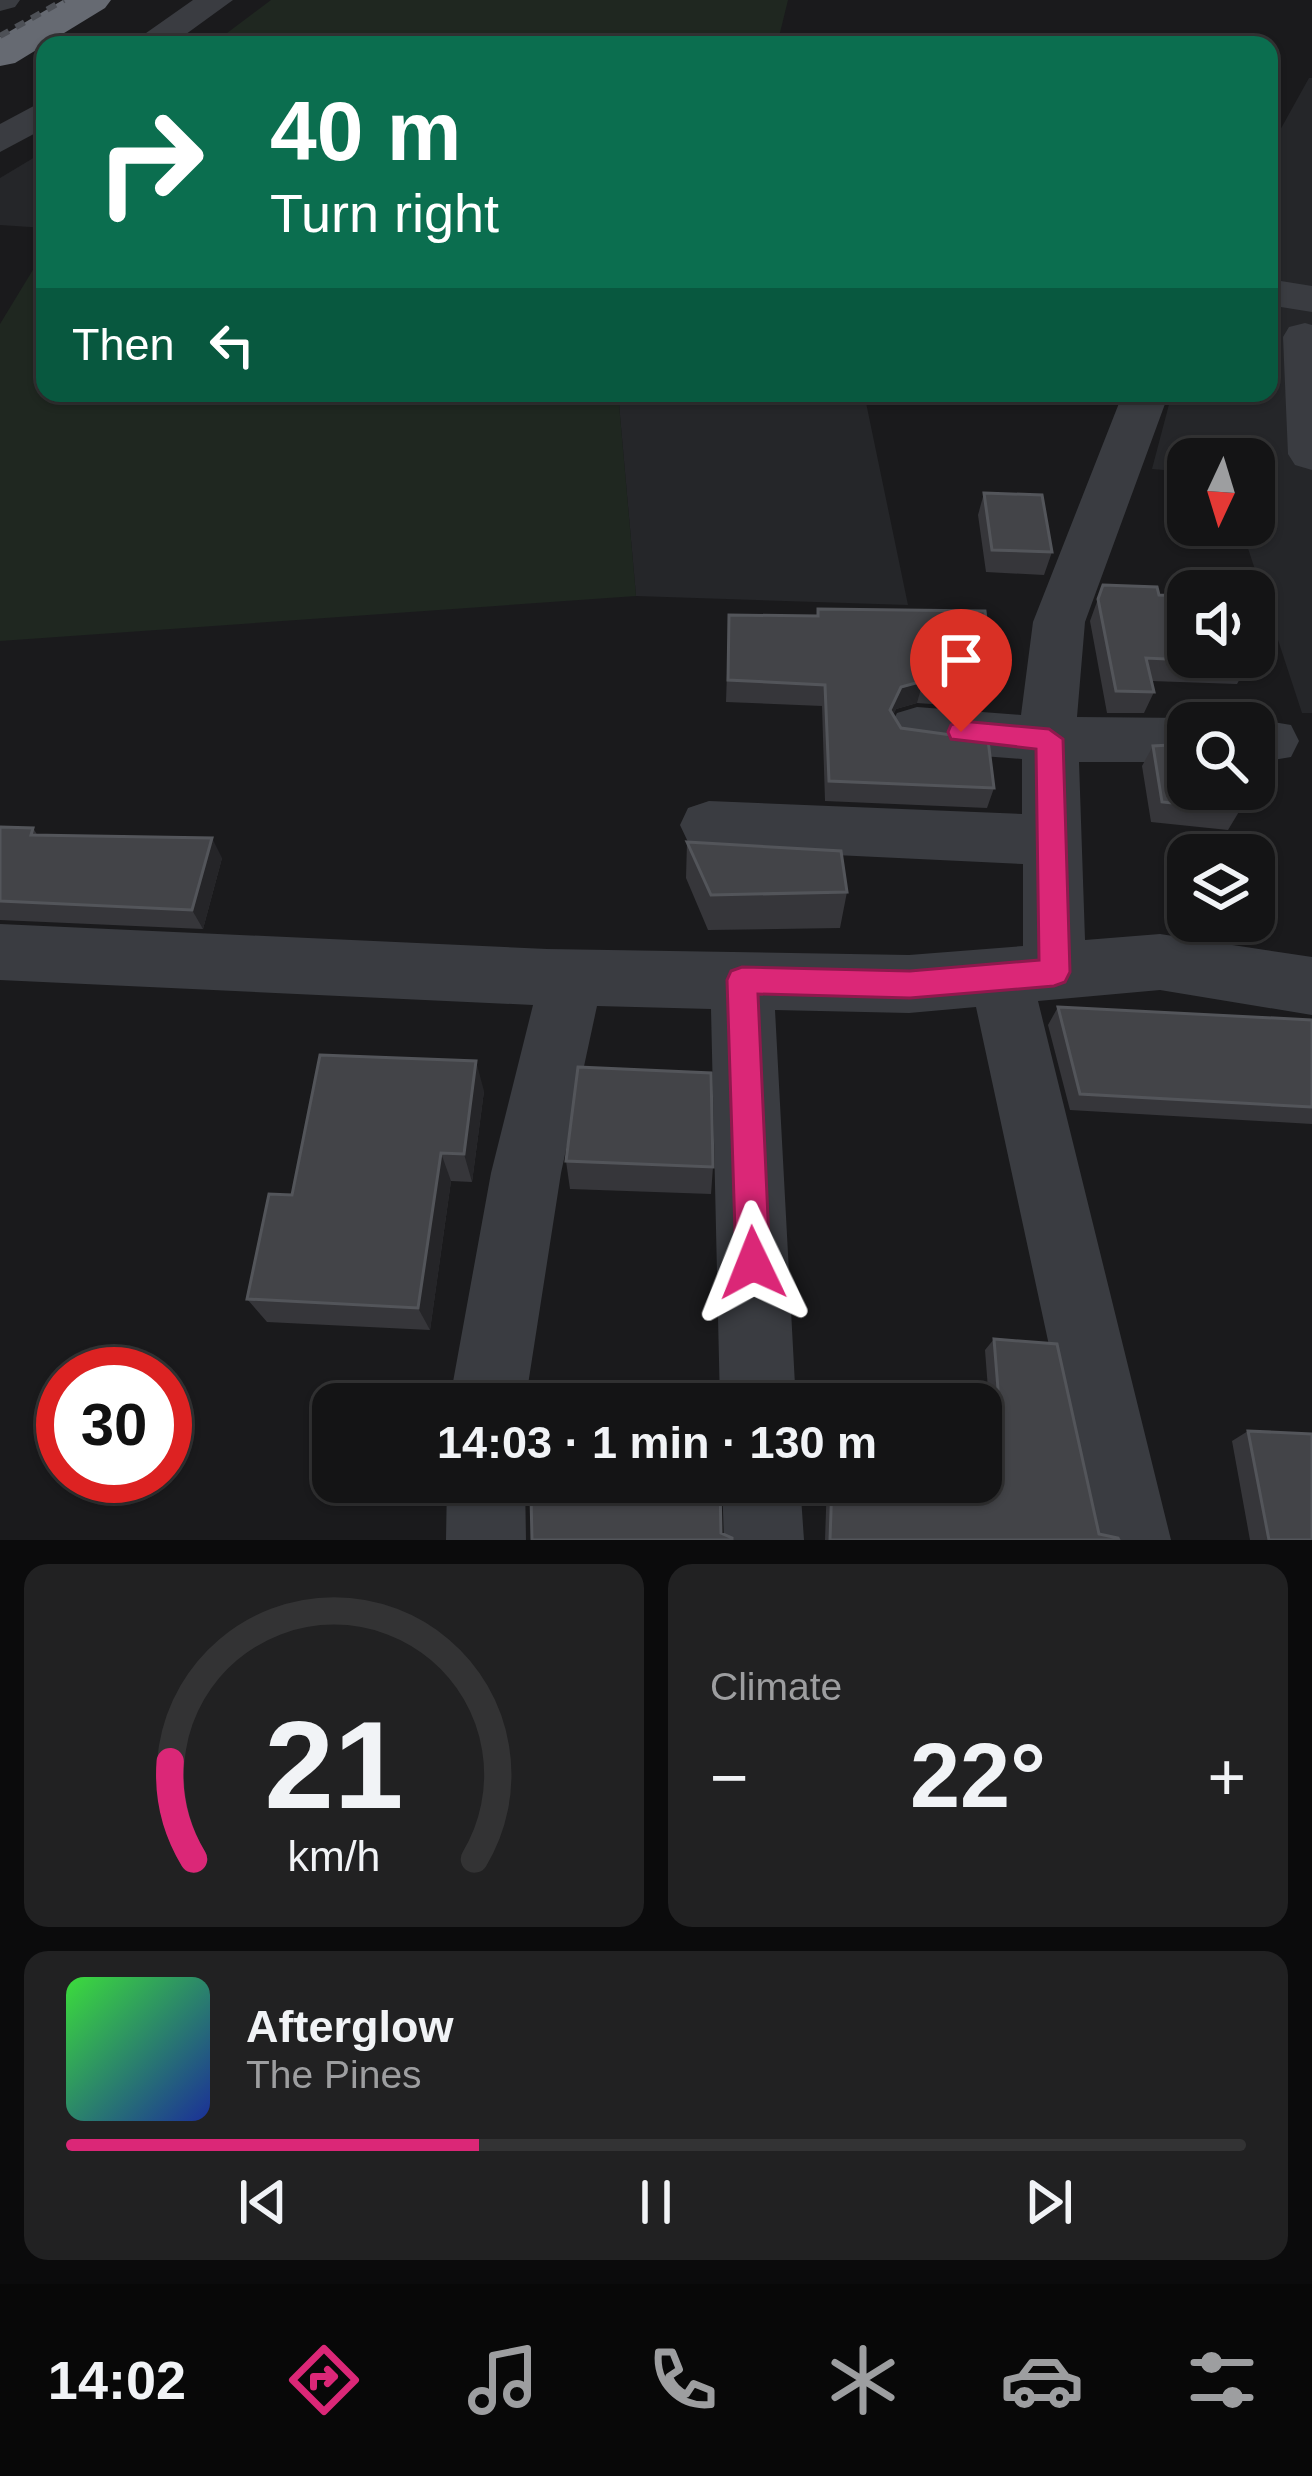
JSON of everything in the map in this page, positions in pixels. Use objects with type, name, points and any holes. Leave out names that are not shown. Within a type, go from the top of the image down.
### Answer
[{"type":"highway","points":[[88,36],[121,19]]},
{"type":"highway","points":[[64,36],[121,19]]},
{"type":"highway","points":[[0,55],[36,44]]},
{"type":"highway","points":[[0,92],[36,68]]},
{"type":"street","points":[[121,19],[216,0]]},
{"type":"street","points":[[0,141],[36,117]]},
{"type":"street","points":[[1278,302],[1300,326],[1312,454]]},
{"type":"street","points":[[1131,1540],[1028,974],[1049,840],[1049,739],[1059,622],[1143,402]]},
{"type":"street","points":[[916,728],[1049,739],[1167,740]]},
{"type":"street","points":[[709,825],[1049,840]]},
{"type":"street","points":[[0,952],[572,977],[910,985],[1160,962],[1312,986]]},
{"type":"street","points":[[491,1383],[526,1173],[572,977]]},
{"type":"street","points":[[742,980],[757,1383]]},
{"type":"street","points":[[486,1503],[486,1540]]},
{"type":"street","points":[[762,1503],[764,1540]]},
{"type":"shaded area","points":[[271,0],[788,0],[779,36],[223,36]]},
{"type":"shaded area","points":[[1312,78],[1312,713],[1302,713],[1275,630],[1275,570],[1256,570],[1248,546],[1275,546],[1275,438],[1167,438],[1167,470],[1152,469],[1170,402],[1278,402],[1278,134]]},
{"type":"shaded area","points":[[36,156],[36,227],[0,225],[0,178]]},
{"type":"shaded area","points":[[36,265],[36,402],[619,402],[636,596],[0,641],[0,324]]},
{"type":"shaded area","points":[[619,402],[866,402],[908,605],[636,596]]},
{"type":"building","points":[[984,493],[1042,495],[1052,552],[992,550]]},
{"type":"building","points":[[1103,585],[1157,587],[1159,595],[1167,595],[1167,659],[1146,658],[1154,692],[1116,691],[1098,599]]},
{"type":"building","points":[[818,609],[985,611],[993,677],[981,677],[982,686],[923,681],[901,687],[890,710],[901,728],[988,740],[994,788],[829,781],[825,685],[728,680],[729,615],[818,616]]},
{"type":"building","points":[[1167,745],[1167,803],[1162,802],[1153,746]]},
{"type":"building","points":[[0,827],[33,828],[31,835],[212,838],[192,910],[0,901]]},
{"type":"building","points":[[687,842],[841,851],[847,892],[711,895]]},
{"type":"building","points":[[1058,1007],[1312,1020],[1312,1107],[1080,1094]]},
{"type":"building","points":[[320,1055],[476,1061],[464,1154],[441,1153],[418,1308],[247,1299],[269,1194],[292,1195]]},
{"type":"building","points":[[578,1067],[711,1073],[713,1167],[566,1161]]},
{"type":"building","points":[[994,1339],[1057,1344],[1099,1534],[1119,1540],[830,1540],[831,1503],[1002,1503],[1002,1383],[998,1383]]},
{"type":"building","points":[[1248,1431],[1312,1434],[1312,1540],[1269,1540]]},
{"type":"building","points":[[531,1503],[720,1503],[721,1533],[732,1538],[732,1540],[532,1540]]},
{"type":"railway","points":[[0,36],[64,0]]},
{"type":"route","points":[[753,1263],[742,980],[910,985],[1054,972],[1049,739],[961,732]]}]
